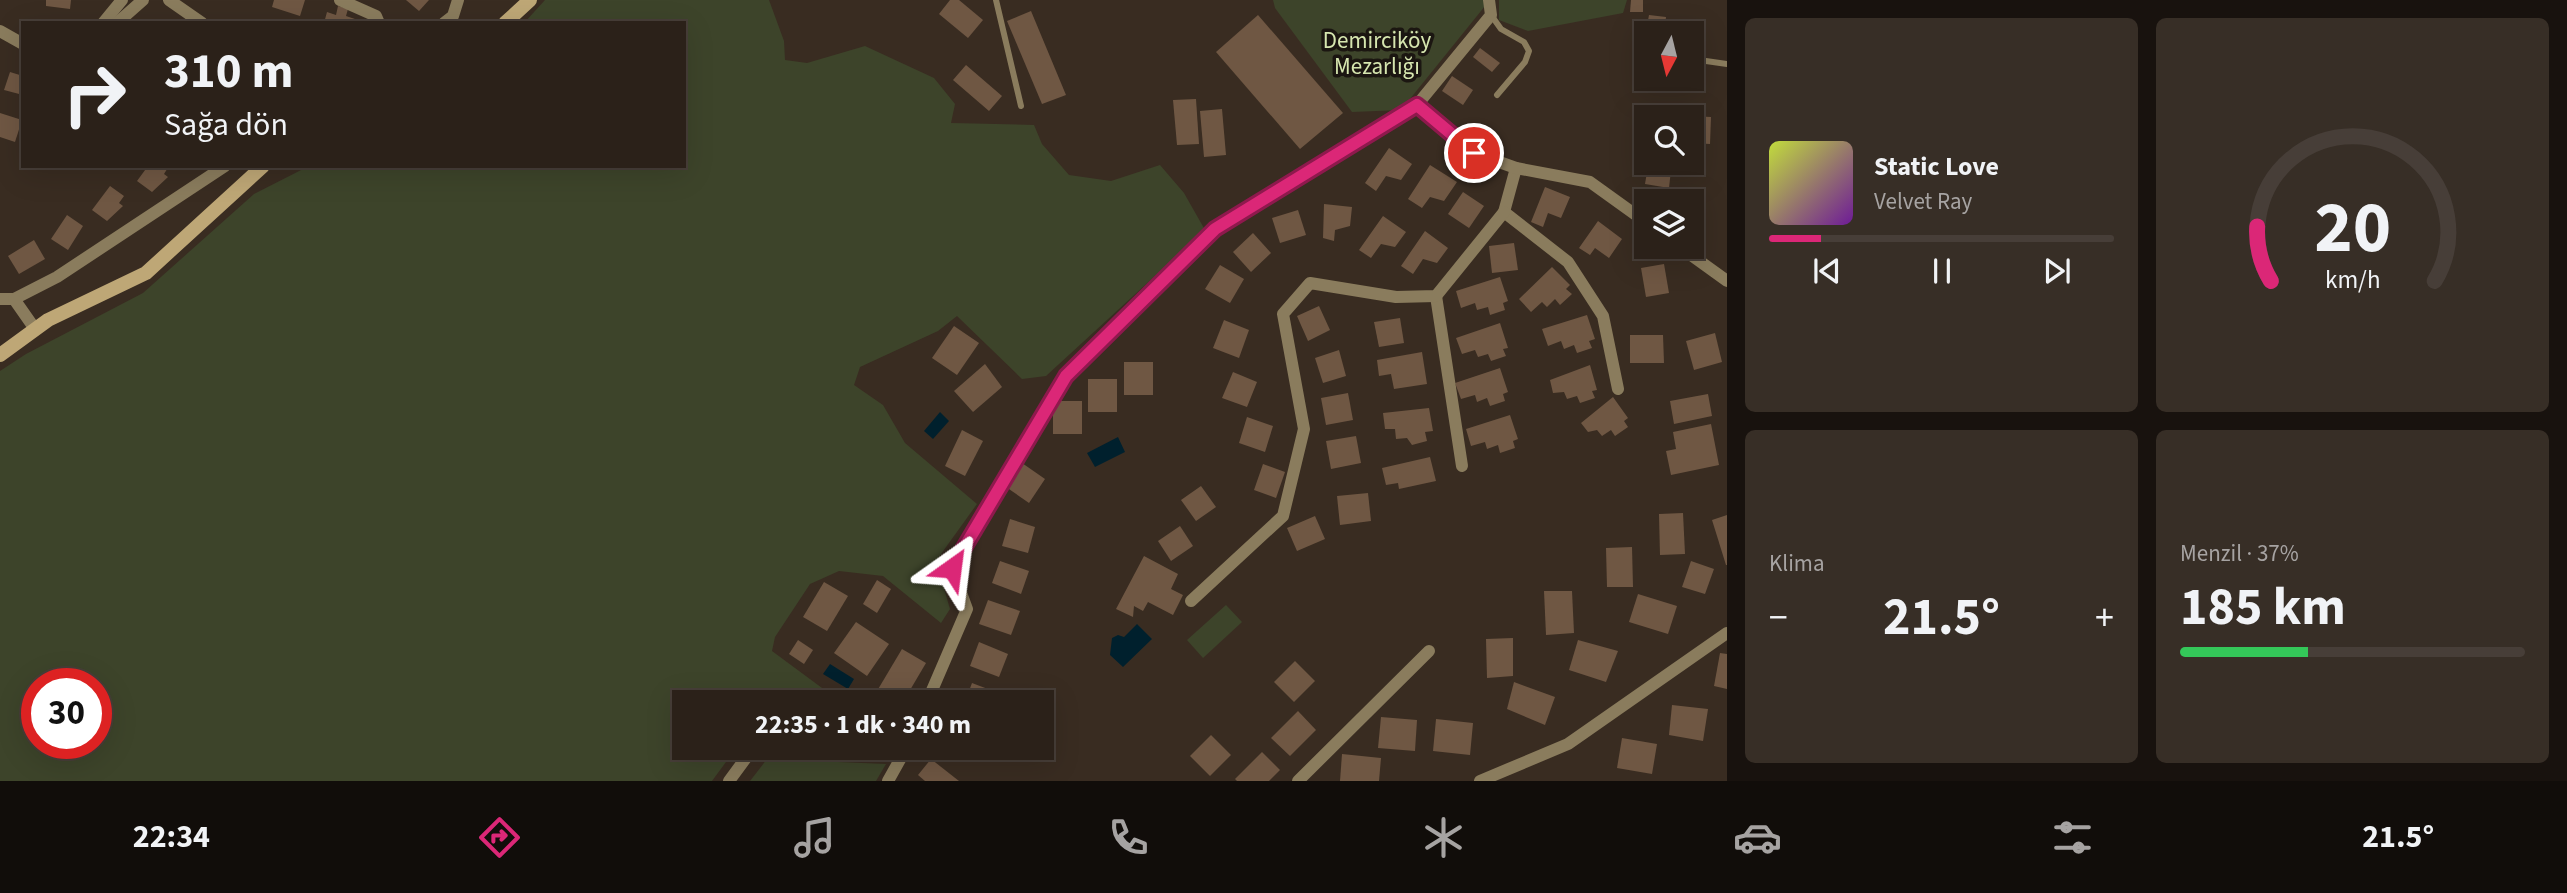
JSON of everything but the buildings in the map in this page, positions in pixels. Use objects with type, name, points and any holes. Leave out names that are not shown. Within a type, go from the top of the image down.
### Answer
[{"type":"street","points":[[105,21],[122,0]]},
{"type":"street","points":[[119,21],[143,0]]},
{"type":"street","points":[[169,0],[199,21]]},
{"type":"street","points":[[340,0],[376,16],[378,21]]},
{"type":"street","points":[[447,21],[453,16],[458,0]]},
{"type":"street","points":[[507,21],[530,0]]},
{"type":"street","points":[[932,690],[967,609],[952,568],[1066,376],[1215,229],[1417,105],[1491,15],[1489,0]]},
{"type":"street","points":[[0,31],[21,43]]},
{"type":"street","points":[[1417,105],[1474,153],[1516,168],[1590,182],[1634,214]]},
{"type":"street","points":[[0,299],[14,299],[57,277],[222,168]]},
{"type":"street","points":[[0,355],[48,320],[146,273],[260,168]]},
{"type":"street","points":[[1462,466],[1436,296],[1504,212],[1516,168]]},
{"type":"street","points":[[1504,212],[1568,262],[1603,316],[1618,389]]},
{"type":"street","points":[[1697,259],[1727,281]]},
{"type":"street","points":[[1191,601],[1283,516],[1304,429],[1283,314],[1310,283],[1396,297],[1436,296]]},
{"type":"street","points":[[14,299],[35,330]]},
{"type":"street","points":[[1480,781],[1568,744],[1727,633]]},
{"type":"street","points":[[1298,781],[1429,651]]},
{"type":"street","points":[[729,781],[744,760]]},
{"type":"street","points":[[888,781],[900,760]]},
{"type":"lane","points":[[996,0],[1021,106]]},
{"type":"lane","points":[[1491,15],[1501,29],[1524,42],[1528,51],[1525,62],[1497,94]]},
{"type":"lane","points":[[1704,61],[1727,64]]},
{"type":"green space","points":[[545,0],[769,0],[784,41],[785,60],[807,63],[865,46],[934,78],[955,104],[951,123],[1034,125],[1042,144],[1069,175],[1111,181],[1160,165],[1184,193],[1205,230],[1046,376],[1022,379],[957,316],[938,331],[860,367],[854,385],[883,405],[905,443],[977,504],[936,561],[950,609],[941,623],[883,576],[839,571],[810,584],[775,637],[772,651],[825,690],[672,690],[672,760],[727,760],[712,781],[0,781],[0,371],[26,354],[143,293],[254,194],[305,168],[686,168],[686,21],[526,21]]},
{"type":"green space","name":"Demirciköy Mezarlığı","points":[[1273,0],[1484,0],[1485,6],[1401,110],[1352,112],[1275,8]]},
{"type":"green space","points":[[1499,0],[1627,0],[1623,13],[1528,31],[1499,20]]},
{"type":"green space","points":[[1226,605],[1242,622],[1203,658],[1187,640]]},
{"type":"green space","points":[[766,760],[886,764],[876,781],[750,781]]},
{"type":"water","points":[[940,412],[949,421],[933,439],[924,431]]},
{"type":"water","points":[[1118,437],[1125,452],[1095,467],[1087,453]]},
{"type":"water","points":[[1137,624],[1152,639],[1123,667],[1110,655],[1112,638],[1118,635],[1124,637]]},
{"type":"water","points":[[830,664],[854,679],[848,689],[823,674]]},
{"type":"route","points":[[952,568],[1066,376],[1215,229],[1417,105],[1474,153]]}]
